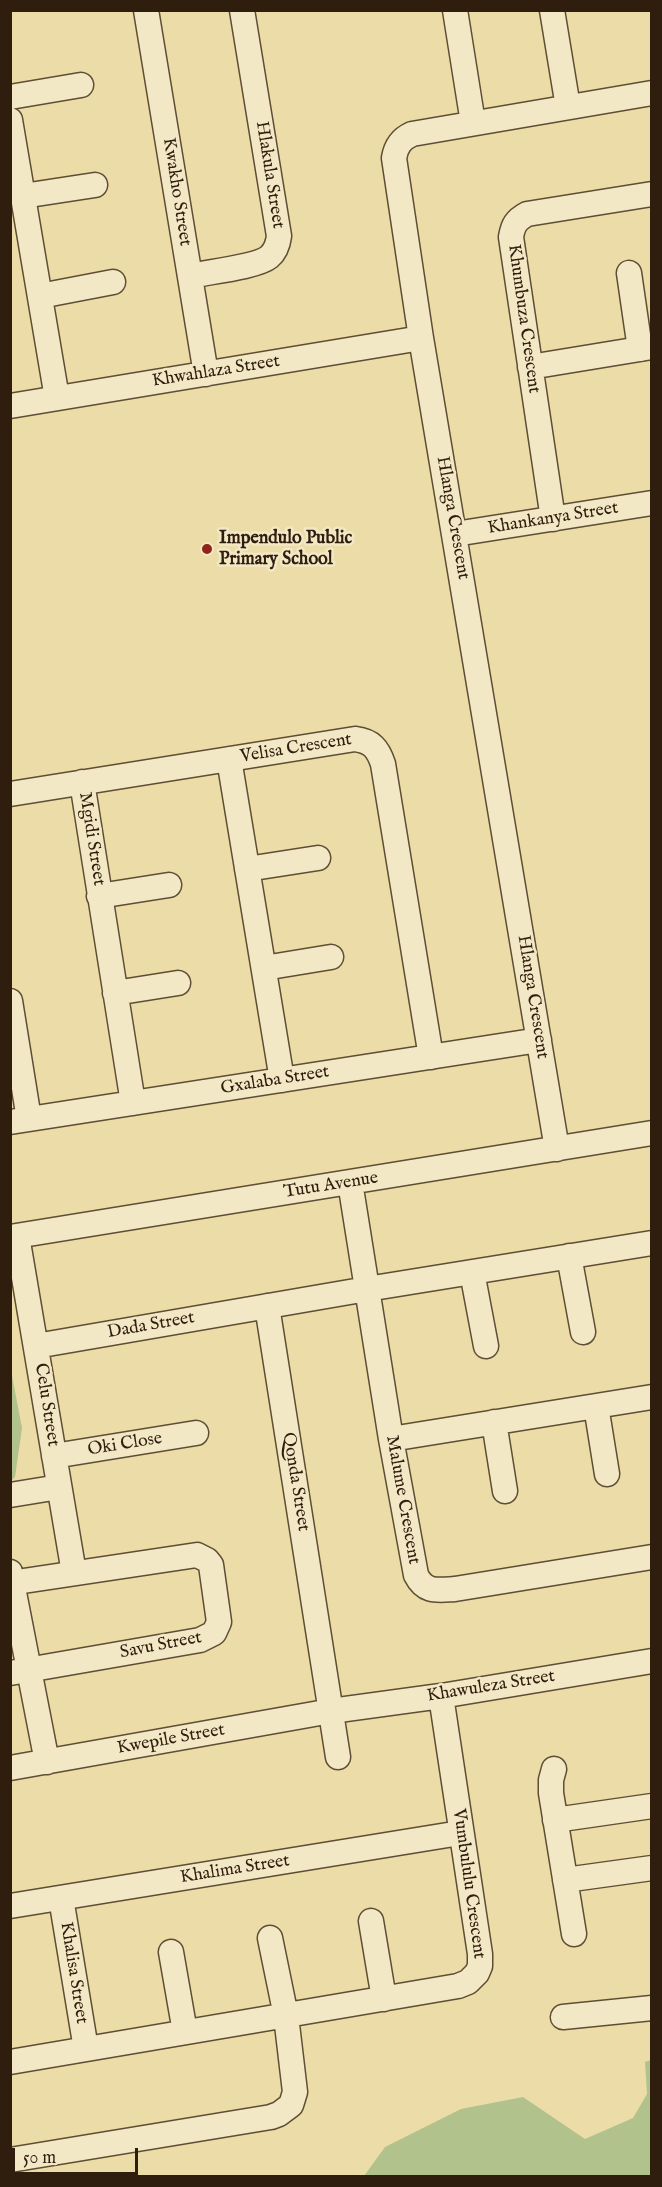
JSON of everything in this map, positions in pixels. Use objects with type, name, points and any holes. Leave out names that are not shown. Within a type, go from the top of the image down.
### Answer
[{"type":"street","name":"Kwakho Street","points":[[146,10],[206,374]]},
{"type":"street","name":"Hlakula Street","points":[[190,276],[258,263],[268,257],[278,242],[279,236],[242,10]]},
{"type":"street","points":[[455,10],[473,123]]},
{"type":"street","points":[[552,10],[568,107]]},
{"type":"street","points":[[10,97],[81,85]]},
{"type":"street","name":"Hlanga Crescent","points":[[557,1149],[394,165],[396,149],[406,137],[412,134],[651,93]]},
{"type":"street","points":[[10,120],[57,398]]},
{"type":"street","points":[[23,196],[95,185]]},
{"type":"street","name":"Khumbuza Crescent","points":[[553,519],[511,237],[515,223],[527,214],[651,194]]},
{"type":"street","points":[[530,367],[646,348],[629,273]]},
{"type":"street","points":[[40,296],[113,282]]},
{"type":"street","name":"Khwahlaza Street","points":[[10,406],[421,338]]},
{"type":"street","name":"Khankanya Street","points":[[455,534],[651,503]]},
{"type":"street","name":"Velisa Crescent","points":[[10,794],[355,739],[364,740],[376,748],[383,764],[431,1057]]},
{"type":"street","points":[[229,759],[282,1080]]},
{"type":"street","name":"Mgidi Street","points":[[82,782],[133,1103]]},
{"type":"street","points":[[248,869],[318,858]]},
{"type":"street","name":"Mgidi Street","points":[[99,896],[169,885]]},
{"type":"street","points":[[264,968],[331,957]]},
{"type":"street","points":[[115,993],[177,983]]},
{"type":"street","points":[[10,1001],[20,1121]]},
{"type":"street","name":"Gxalaba Street","points":[[20,1121],[538,1040]]},
{"type":"street","name":"Tutu Avenue","points":[[14,1237],[651,1133]]},
{"type":"street","name":"Malume Crescent","points":[[350,1182],[391,1439],[416,1575],[425,1587],[440,1590],[455,1589],[651,1557]]},
{"type":"street","name":"Celu Street","points":[[14,1237],[36,1346],[74,1573]]},
{"type":"street","points":[[267,1306],[651,1243]]},
{"type":"street","points":[[570,1256],[583,1332]]},
{"type":"street","points":[[472,1272],[486,1346]]},
{"type":"street","name":"Dada Street","points":[[36,1346],[267,1306]]},
{"type":"street","name":"Qonda Street","points":[[267,1306],[338,1757]]},
{"type":"street","points":[[391,1439],[651,1397]]},
{"type":"street","points":[[596,1406],[607,1474]]},
{"type":"street","points":[[494,1422],[506,1491]]},
{"type":"street","name":"Oki Close","points":[[54,1456],[196,1433]]},
{"type":"street","points":[[10,1495],[59,1487]]},
{"type":"street","name":"Savu Street","points":[[11,1579],[74,1573],[188,1555],[202,1557],[211,1565],[219,1622],[218,1629],[209,1637],[200,1640],[20,1672]]},
{"type":"street","points":[[11,1579],[20,1672],[47,1762]]},
{"type":"street","name":"Khawuleza Street","points":[[331,1711],[441,1696],[651,1661]]},
{"type":"street","name":"Vumbululu Crescent","points":[[10,2062],[458,1986],[471,1980],[477,1973],[480,1954],[441,1696]]},
{"type":"street","name":"Kwepile Street","points":[[10,1768],[331,1711]]},
{"type":"street","points":[[554,1769],[550,1786],[574,1934]]},
{"type":"street","points":[[555,1820],[651,1806]]},
{"type":"street","name":"Khalima Street","points":[[10,1906],[460,1833]]},
{"type":"street","points":[[565,1880],[651,1868]]},
{"type":"street","name":"Khalisa Street","points":[[61,1898],[86,2049]]},
{"type":"street","points":[[371,1921],[384,1999]]},
{"type":"street","points":[[10,2160],[279,2114],[291,2105],[295,2091],[286,2016],[270,1938]]},
{"type":"street","points":[[171,1952],[185,2032]]},
{"type":"street","points":[[563,2018],[651,2008]]},
{"type":"green space","points":[[10,1365],[22,1428],[15,1477],[11,1481]]},
{"type":"green space","points":[[651,2060],[651,2176],[364,2176],[385,2147],[461,2109],[523,2097],[585,2139],[633,2118],[647,2094],[645,2062]]},
{"type":"place","name":"Impendulo Public Primary School","points":[[207,549]]}]
